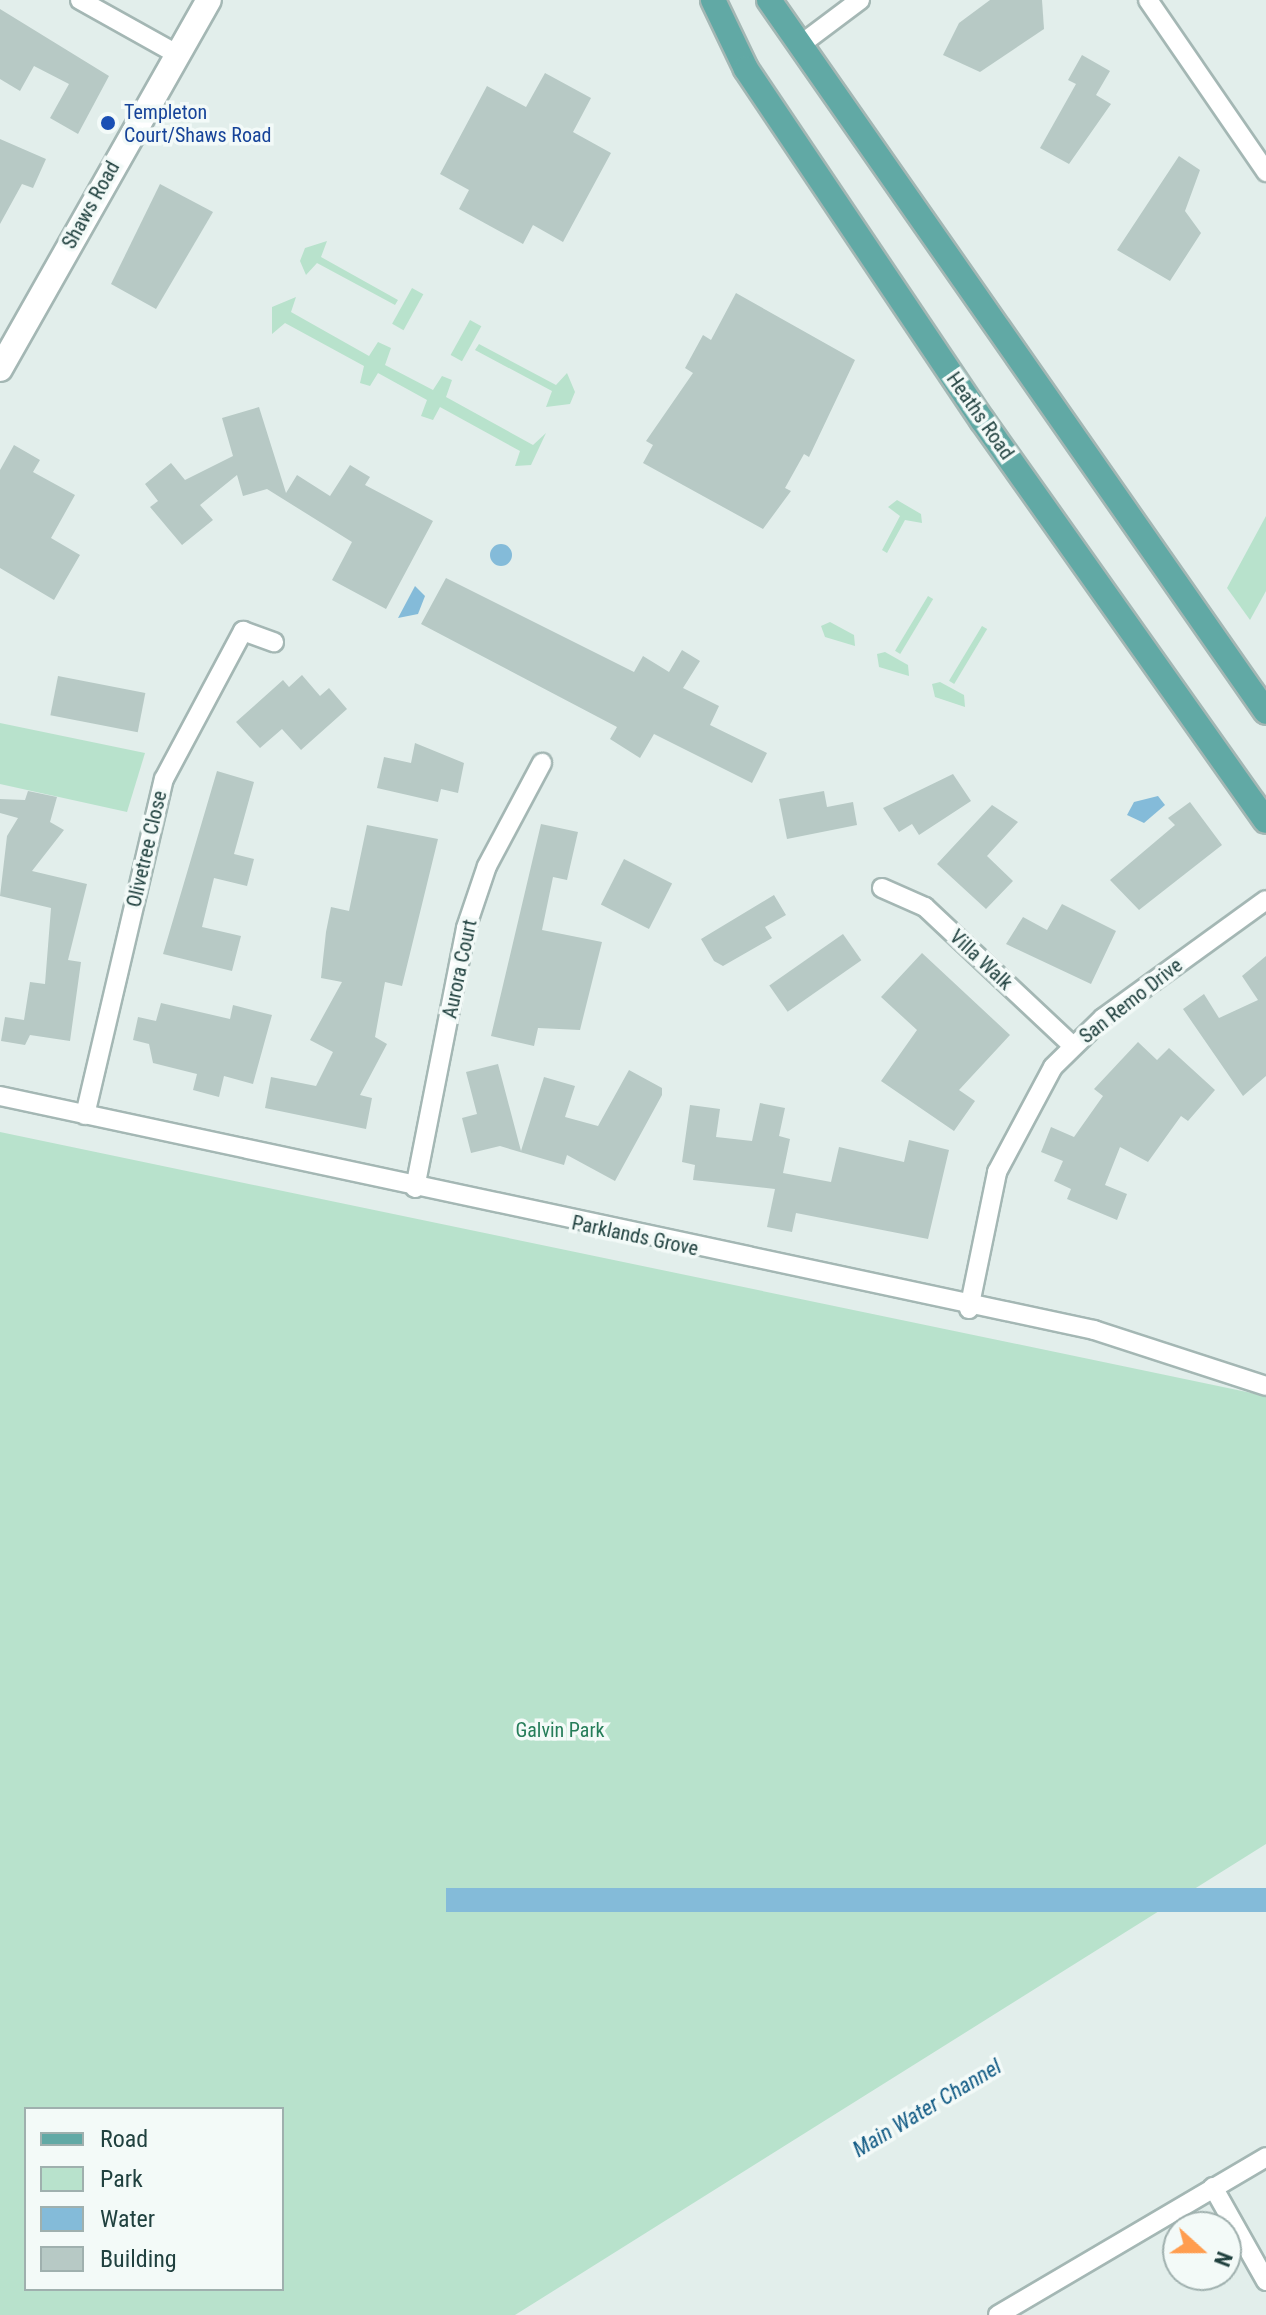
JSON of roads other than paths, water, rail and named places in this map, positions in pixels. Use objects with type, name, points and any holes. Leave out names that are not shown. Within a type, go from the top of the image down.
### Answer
[{"type":"main road","name":"Heaths Road","points":[[713,0],[746,69],[965,394],[1266,821]]},
{"type":"main road","points":[[769,0],[1266,712]]},
{"type":"street","points":[[80,0],[175,53]]},
{"type":"street","name":"Shaws Road","points":[[0,369],[175,53],[209,0]]},
{"type":"street","points":[[800,45],[860,0]]},
{"type":"street","points":[[1148,0],[1266,172]]},
{"type":"street","name":"Olivetree Close","points":[[85,1115],[164,779],[243,631],[274,642]]},
{"type":"street","name":"Aurora Court","points":[[415,1188],[466,928],[487,866],[542,763]]},
{"type":"street","name":"Villa Walk","points":[[882,888],[925,907],[1073,1046]]},
{"type":"street","name":"San Remo Drive","points":[[969,1309],[997,1172],[1030,1102],[1073,1046],[1266,900]]},
{"type":"street","name":"Parklands Grove","points":[[0,1096],[969,1309],[1094,1330],[1266,1386]]},
{"type":"street","points":[[998,2315],[1266,2157]]},
{"type":"street","points":[[1213,2187],[1266,2281]]},
{"type":"water","points":[[501,544],[509,547],[512,555],[509,563],[501,566],[493,563],[490,555],[493,547]]},
{"type":"water","points":[[415,586],[425,596],[418,614],[398,618]]},
{"type":"water","points":[[1158,796],[1165,805],[1144,823],[1127,815],[1134,802]]},
{"type":"water","points":[[446,1888],[1266,1888],[1266,1912],[446,1912]]},
{"type":"place","name":"Templeton Court/Shaws Road","points":[[108,123]]},
{"type":"park label","name":"Galvin Park","points":[[560,1730]]},
{"type":"water label","name":"Main Water Channel","points":[[927,2108]]}]
